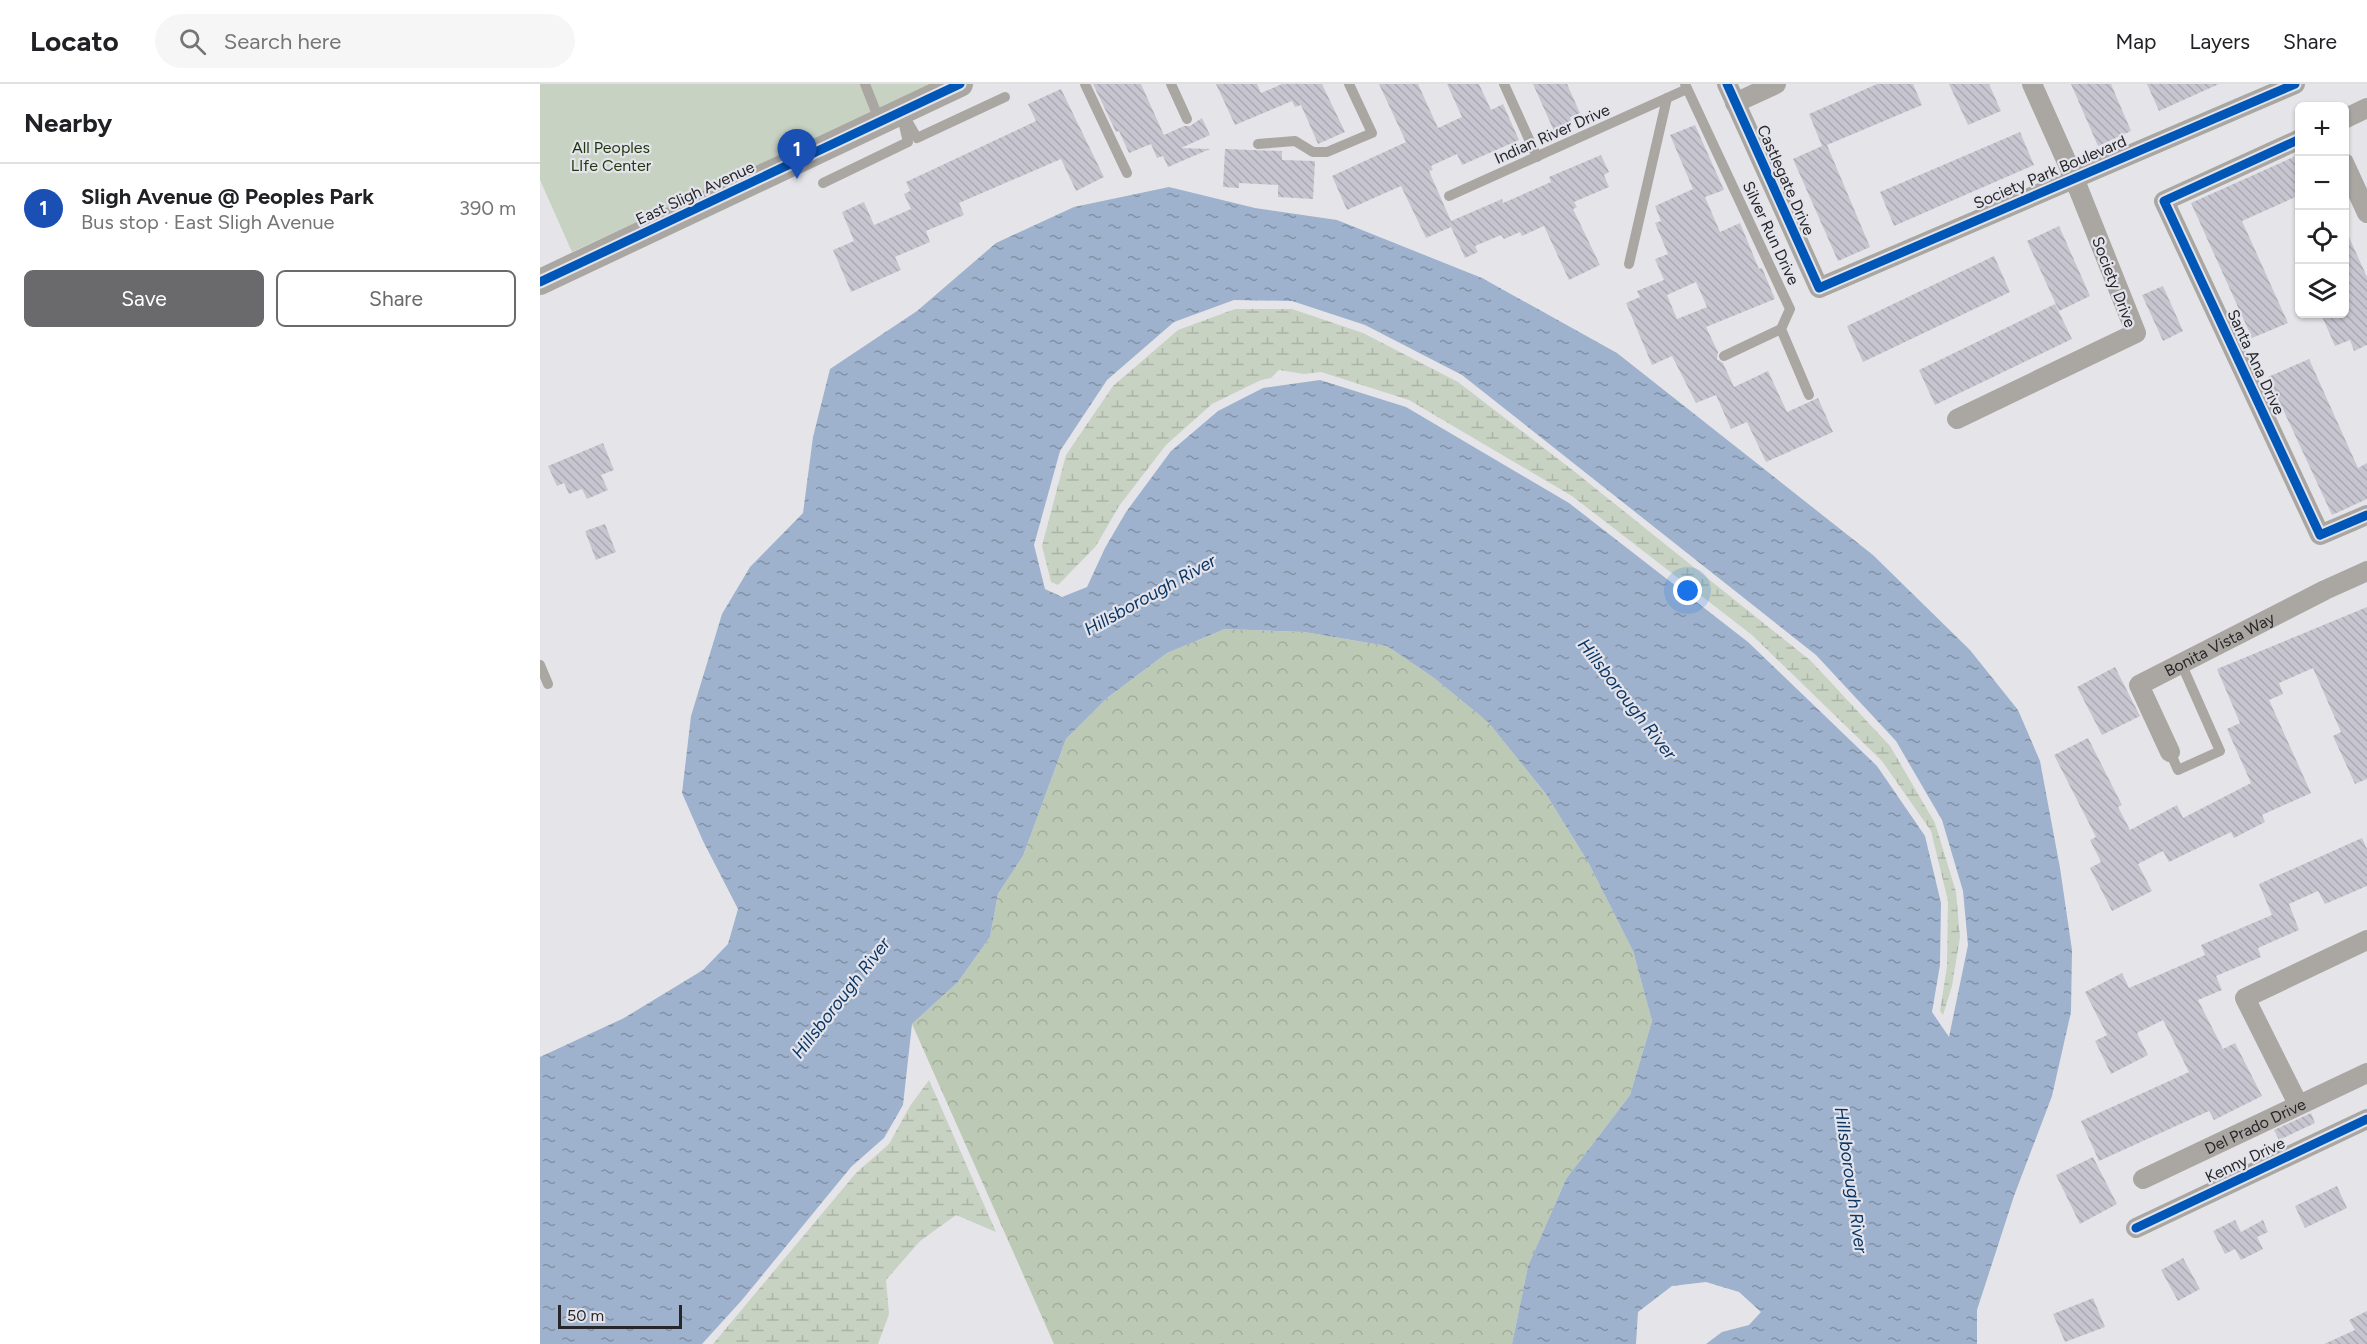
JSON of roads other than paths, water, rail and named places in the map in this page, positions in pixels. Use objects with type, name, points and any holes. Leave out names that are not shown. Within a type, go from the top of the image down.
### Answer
[{"type":"street","name":"East Sligh Avenue","points":[[540,282],[960,84]]},
{"type":"street","name":"Castlegate Drive","points":[[1727,84],[1819,288]]},
{"type":"street","points":[[1735,103],[1776,84]]},
{"type":"street","name":"Society Drive","points":[[1957,419],[2136,333],[2074,178],[2032,84]]},
{"type":"street","name":"Society Park Boulevard","points":[[1819,288],[2295,84]]},
{"type":"street","points":[[2349,117],[2367,108]]},
{"type":"street","name":"Santa Ana Drive","points":[[2295,141],[2164,201],[2320,535],[2367,515]]},
{"type":"street","points":[[2349,174],[2367,213]]},
{"type":"street","name":"Bonita Vista Way","points":[[2170,752],[2139,685],[2367,571]]},
{"type":"street","points":[[2298,1104],[2245,998],[2367,940]]},
{"type":"street","name":"Del Prado Drive","points":[[2143,1179],[2367,1073]]},
{"type":"street","name":"Kenny Drive","points":[[2136,1228],[2367,1119]]},
{"type":"lane","points":[[823,183],[908,142],[865,84]]},
{"type":"lane","points":[[1085,84],[1127,173]]},
{"type":"lane","points":[[1171,84],[1187,119]]},
{"type":"lane","points":[[1258,144],[1295,141],[1313,152],[1327,152],[1372,134],[1349,84]]},
{"type":"lane","points":[[1504,84],[1537,157]]},
{"type":"lane","name":"Indian River Drive","points":[[1449,196],[1667,98],[1686,87]]},
{"type":"lane","name":"Silver Run Drive","points":[[1686,87],[1790,309],[1781,329]]},
{"type":"lane","points":[[891,117],[917,138],[1005,97]]},
{"type":"lane","points":[[1629,264],[1667,98]]},
{"type":"lane","points":[[1724,356],[1781,329],[1809,395]]},
{"type":"lane","points":[[2170,752],[2178,770],[2220,751],[2181,663]]},
{"type":"lane","points":[[540,665],[548,684]]},
{"type":"water","name":"Hillsborough River","points":[[1169,187],[1255,208],[1337,220],[1482,278],[1617,353],[1873,555],[1970,650],[2018,710],[2040,761],[2060,868],[2072,950],[2071,1012],[2052,1096],[2014,1196],[1977,1310],[1977,1344],[1706,1344],[1722,1332],[1749,1325],[1761,1312],[1739,1292],[1706,1282],[1672,1286],[1638,1312],[1636,1344],[1512,1344],[1528,1266],[1566,1179],[1630,1095],[1652,1021],[1633,951],[1588,862],[1546,794],[1488,722],[1434,678],[1387,646],[1304,632],[1225,629],[1167,653],[1107,698],[1066,739],[1023,856],[998,894],[990,937],[958,982],[912,1024],[903,1105],[884,1138],[851,1167],[742,1300],[702,1344],[540,1344],[540,1057],[624,1018],[703,970],[728,944],[738,909],[703,841],[682,793],[691,716],[722,614],[750,567],[803,513],[813,437],[830,369],[917,311],[996,243],[1074,207]],"holes":[[[1234,300],[1292,301],[1365,325],[1462,375],[1816,655],[1896,741],[1942,820],[1963,891],[1968,945],[1949,1037],[1932,1012],[1940,965],[1941,903],[1925,836],[1877,766],[1748,642],[1569,503],[1406,407],[1320,380],[1263,388],[1218,411],[1171,451],[1126,512],[1105,548],[1087,587],[1062,597],[1045,589],[1034,545],[1060,451],[1107,380],[1174,322]]]},
{"type":"place","name":"Sligh Avenue @ Peoples Park","points":[[797,179]]},
{"type":"park label","name":"All Peoples LIfe Center","points":[[611,156]]}]
